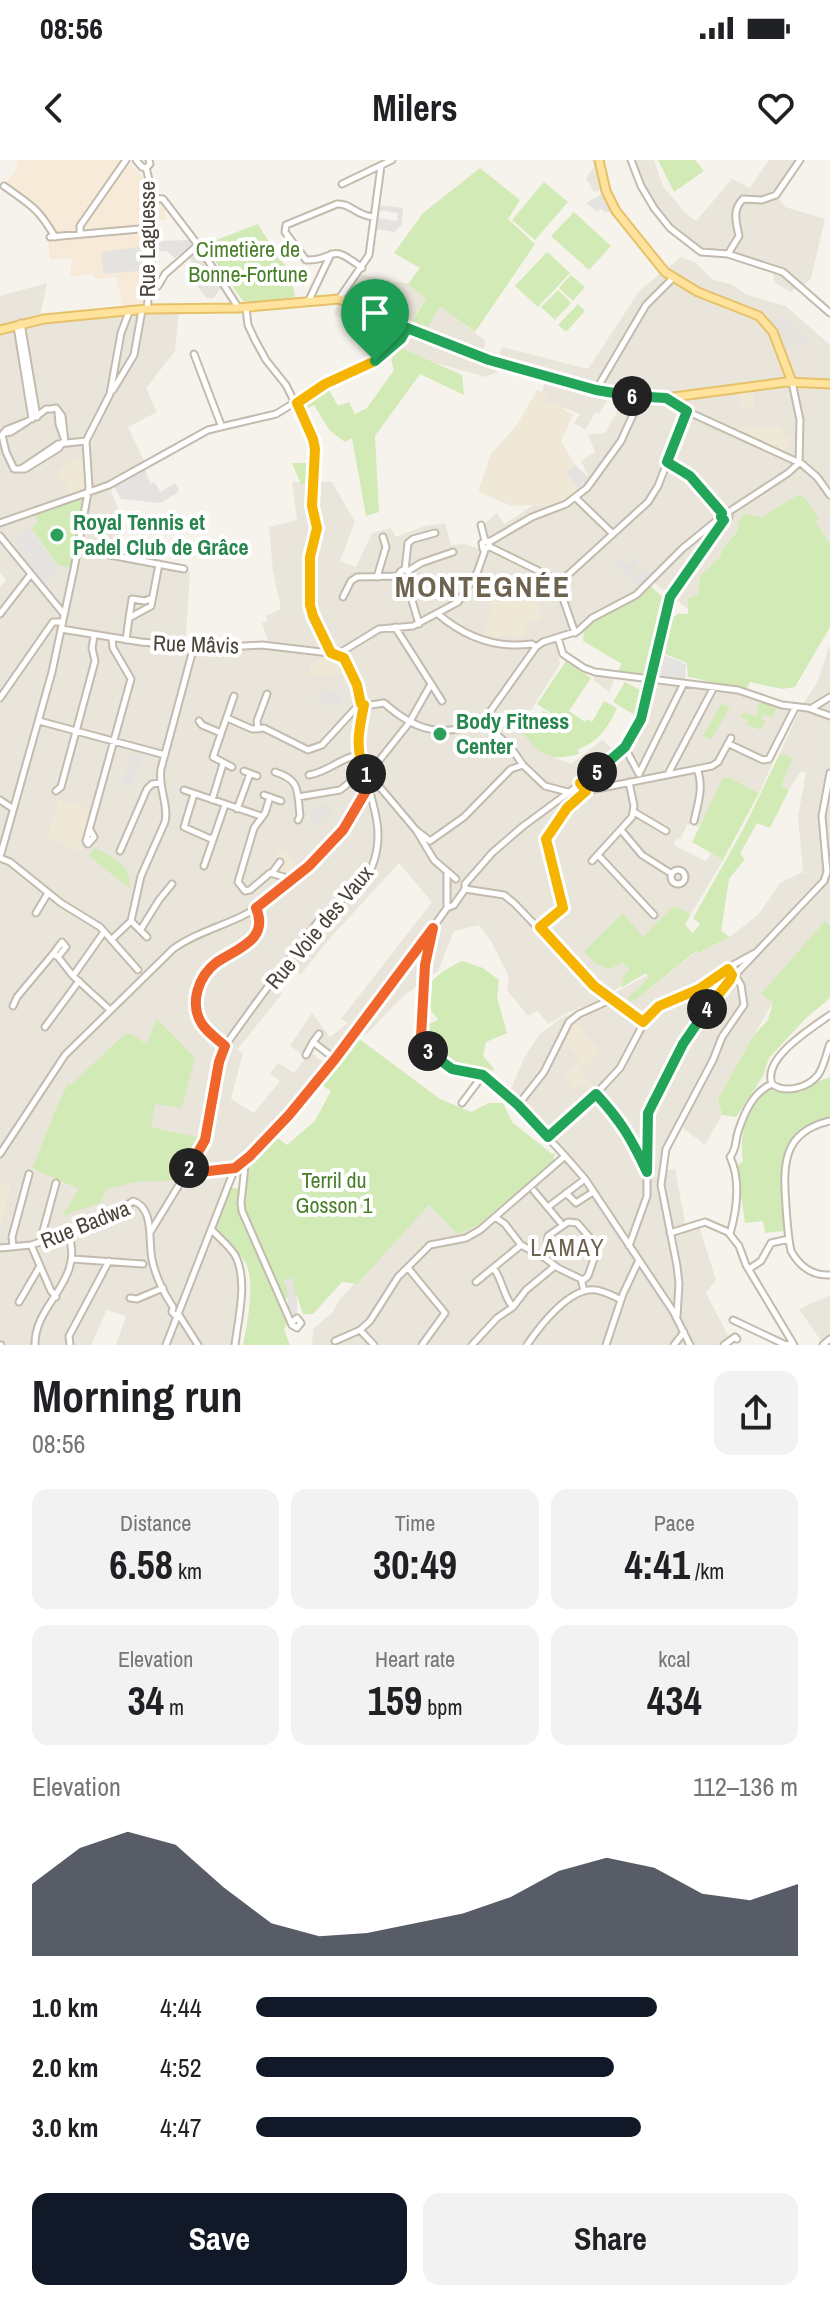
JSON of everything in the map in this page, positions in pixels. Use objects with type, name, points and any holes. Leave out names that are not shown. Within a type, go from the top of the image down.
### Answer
[{"type":"main road","points":[[598,160],[606,191],[616,211],[673,278],[759,316],[773,332],[792,382]]},
{"type":"main road","points":[[0,330],[19,324],[145,310],[242,308],[339,299],[489,360],[596,390],[673,400],[792,382],[830,384]]},
{"type":"street","points":[[80,234],[80,226],[126,160]]},
{"type":"street","points":[[139,160],[146,168],[149,160]]},
{"type":"street","points":[[342,184],[392,160]]},
{"type":"street","points":[[631,160],[647,197],[670,228],[701,252],[728,254],[783,272],[830,313]]},
{"type":"street","points":[[728,254],[739,236],[735,214],[737,206],[743,199],[762,200],[776,195],[800,160]]},
{"type":"street","points":[[339,299],[369,255],[381,166]]},
{"type":"street","name":"Rue Laguesse","points":[[110,394],[134,355],[150,288],[151,198],[146,168]]},
{"type":"street","points":[[4,186],[36,208],[47,220],[53,237],[151,228]]},
{"type":"street","points":[[151,198],[163,199],[242,308],[266,360],[297,403],[313,439],[312,506],[317,528],[310,557],[310,605],[335,654],[352,674],[362,706],[358,755],[320,774],[309,775]]},
{"type":"street","points":[[362,268],[345,255],[331,253],[313,260],[303,258],[285,232],[286,225],[337,204],[343,204],[363,216],[374,217]]},
{"type":"street","points":[[150,288],[158,286],[165,274],[198,245]]},
{"type":"street","points":[[309,300],[331,253]]},
{"type":"street","points":[[596,390],[646,305],[673,278]]},
{"type":"street","points":[[129,312],[121,333],[110,394],[86,441],[88,493],[78,549],[39,721],[0,858],[10,862],[104,932],[138,970]]},
{"type":"street","points":[[19,324],[31,419]]},
{"type":"street","points":[[0,523],[109,485],[195,436],[223,425],[266,417],[297,403],[325,384],[381,357],[401,339],[407,328]]},
{"type":"street","points":[[194,354],[223,425]]},
{"type":"street","points":[[227,718],[258,729],[264,728],[308,750],[317,749],[355,709],[362,706],[384,703],[409,723],[437,731],[482,723],[536,647],[575,633],[592,618],[640,592],[662,567],[723,516],[799,463],[800,420],[792,382]]},
{"type":"street","points":[[487,545],[532,517],[576,498],[595,479],[621,441],[641,397]]},
{"type":"street","points":[[673,400],[687,411],[799,463],[817,477],[830,495]]},
{"type":"street","points":[[64,441],[63,423],[56,408],[46,409],[5,433],[3,453],[14,469],[21,469],[39,461],[64,441],[86,441]]},
{"type":"street","points":[[558,584],[648,502],[658,486],[687,411]]},
{"type":"street","points":[[667,462],[690,476],[723,516]]},
{"type":"street","points":[[576,498],[613,534]]},
{"type":"street","points":[[291,1322],[242,1211],[239,1174],[250,1156],[335,1059],[447,908],[454,905],[492,853],[625,747],[641,719],[670,597],[723,516]]},
{"type":"street","points":[[335,654],[379,629],[419,624],[462,598],[477,573],[487,545],[481,525]]},
{"type":"street","points":[[419,624],[406,580],[408,543],[435,533]]},
{"type":"street","points":[[0,536],[63,613]]},
{"type":"street","points":[[377,577],[386,547],[383,537]]},
{"type":"street","points":[[487,545],[549,576],[558,584],[575,633]]},
{"type":"street","points":[[78,549],[184,569]]},
{"type":"street","points":[[399,576],[421,563],[453,552]]},
{"type":"street","points":[[129,618],[151,606],[159,564]]},
{"type":"street","points":[[0,614],[31,574]]},
{"type":"street","points":[[343,597],[351,581],[357,577],[399,576],[406,580]]},
{"type":"street","points":[[126,640],[132,599],[145,601],[153,598]]},
{"type":"street","points":[[145,601],[145,609]]},
{"type":"street","points":[[131,606],[138,612]]},
{"type":"street","points":[[56,607],[60,624]]},
{"type":"street","points":[[438,614],[454,627],[487,642],[510,646],[532,644],[536,647]]},
{"type":"street","points":[[0,698],[60,624]]},
{"type":"street","name":"Rue Mâvis","points":[[60,624],[112,639],[211,648],[262,645],[335,654]]},
{"type":"street","points":[[395,627],[442,701]]},
{"type":"street","points":[[56,791],[61,787],[95,661],[92,648],[94,636]]},
{"type":"street","points":[[558,638],[563,654],[595,672],[738,690],[830,716]]},
{"type":"street","points":[[90,830],[131,677],[113,648],[112,639]]},
{"type":"street","points":[[111,940],[131,921],[141,876],[167,815],[160,783],[194,646]]},
{"type":"street","points":[[639,776],[684,683]]},
{"type":"street","points":[[298,797],[340,790],[366,774],[384,757],[409,723],[431,684]]},
{"type":"street","points":[[668,774],[714,687]]},
{"type":"street","points":[[258,729],[257,721],[267,694]]},
{"type":"street","points":[[232,767],[213,757],[234,696]]},
{"type":"street","points":[[812,709],[830,697]]},
{"type":"street","points":[[540,927],[563,908],[546,839],[572,804],[586,791],[629,782],[639,776],[712,766],[718,762],[730,741],[763,760],[769,759],[797,708]]},
{"type":"street","points":[[39,721],[165,755]]},
{"type":"street","points":[[199,721],[221,733]]},
{"type":"street","points":[[482,723],[509,745],[523,765],[545,786],[566,793],[572,804]]},
{"type":"street","points":[[625,747],[639,776]]},
{"type":"street","name":"Rue Voie des Vaux","points":[[151,1231],[205,1140],[219,1062],[225,1046],[319,920],[364,879],[375,859],[379,828],[366,774],[358,755]]},
{"type":"street","points":[[674,762],[681,772]]},
{"type":"street","points":[[212,800],[223,764]]},
{"type":"street","points":[[416,830],[430,841],[464,817],[511,769],[523,765]]},
{"type":"street","points":[[694,821],[699,803],[700,777],[697,769]]},
{"type":"street","points":[[275,772],[292,778],[298,797],[298,820]]},
{"type":"street","points":[[237,809],[247,773],[257,776]]},
{"type":"street","points":[[629,1246],[639,1222],[648,1184],[646,1126],[654,1097],[694,1026],[734,971],[818,889],[828,873],[822,816],[830,773]]},
{"type":"street","points":[[366,774],[416,830],[434,860],[447,872],[467,888],[504,895],[540,927],[587,979],[610,1000],[643,1022]]},
{"type":"street","points":[[0,1154],[54,1068],[110,1010],[163,959],[191,937],[256,908],[309,866],[343,830],[375,781]]},
{"type":"street","points":[[592,861],[634,812],[629,782]]},
{"type":"street","points":[[120,851],[147,789],[152,784],[160,783]]},
{"type":"street","points":[[580,783],[586,791]]},
{"type":"street","points":[[184,790],[261,816]]},
{"type":"street","points":[[194,794],[184,827],[211,839],[213,837]]},
{"type":"street","points":[[280,862],[272,873],[250,890],[245,891],[238,884],[254,828],[265,813],[267,796],[281,801]]},
{"type":"street","points":[[0,800],[12,808]]},
{"type":"street","points":[[204,866],[225,805]]},
{"type":"street","points":[[634,812],[666,831]]},
{"type":"street","points":[[621,830],[642,855],[672,874],[676,884],[686,882]]},
{"type":"street","points":[[598,855],[654,915]]},
{"type":"street","points":[[447,872],[447,908]]},
{"type":"street","points":[[272,873],[291,879]]},
{"type":"street","points":[[448,883],[456,879]]},
{"type":"street","points":[[141,929],[172,884]]},
{"type":"street","points":[[36,913],[48,893]]},
{"type":"street","points":[[225,1046],[201,1023],[196,1007],[197,988],[206,971],[251,942],[259,924],[256,908]]},
{"type":"street","points":[[131,921],[147,937]]},
{"type":"street","points":[[434,926],[425,965],[422,1042],[425,1048],[445,1065],[483,1075],[518,1105],[565,1156],[585,1179],[639,1260],[676,1317],[690,1345]]},
{"type":"street","points":[[73,976],[104,932]]},
{"type":"street","points":[[13,1006],[17,997],[56,955],[73,976],[110,1010]]},
{"type":"street","points":[[548,1137],[596,1094],[626,1060],[643,1022],[659,1006],[734,971]]},
{"type":"street","points":[[676,1317],[679,1284],[661,1185],[663,1164],[671,1136],[713,1060],[722,1037],[744,1005],[741,985],[734,971]]},
{"type":"street","points":[[45,1027],[79,981]]},
{"type":"street","points":[[518,1105],[544,1072],[569,1022],[610,1000]]},
{"type":"street","points":[[830,1015],[796,1039],[773,1065],[769,1074],[772,1084],[783,1089],[806,1086],[818,1075],[830,1044]]},
{"type":"street","points":[[306,1055],[319,1034]]},
{"type":"street","points":[[313,1042],[335,1059]]},
{"type":"street","points":[[462,1103],[483,1075]]},
{"type":"street","points":[[730,1234],[737,1203],[734,1164],[730,1156],[755,1095],[772,1084]]},
{"type":"street","points":[[596,1094],[618,1117],[647,1172]]},
{"type":"street","points":[[830,1121],[807,1130],[788,1152],[783,1174],[793,1256],[802,1267],[818,1275],[830,1275]]},
{"type":"street","points":[[638,1153],[647,1153]]},
{"type":"street","points":[[166,1345],[210,1229],[231,1182],[250,1156]]},
{"type":"street","points":[[335,1341],[360,1330],[370,1321],[387,1292],[430,1245],[466,1238],[565,1156]]},
{"type":"street","points":[[188,1169],[239,1174]]},
{"type":"street","points":[[13,1247],[12,1237],[29,1174]]},
{"type":"street","points":[[548,1207],[585,1179]]},
{"type":"street","points":[[45,1241],[43,1231],[56,1183]]},
{"type":"street","points":[[648,1184],[661,1185]]},
{"type":"street","points":[[534,1191],[560,1222]]},
{"type":"street","points":[[566,1193],[576,1203],[593,1191]]},
{"type":"street","name":"Rue Badwa","points":[[0,1248],[31,1245],[103,1221],[133,1201],[144,1208],[151,1231]]},
{"type":"street","points":[[495,1217],[505,1224],[521,1245],[582,1281],[584,1291]]},
{"type":"street","points":[[670,1233],[705,1222],[730,1234],[793,1344],[787,1345],[733,1320]]},
{"type":"street","points":[[545,1258],[548,1236],[566,1223],[577,1223],[596,1242],[598,1249],[588,1276],[582,1281]]},
{"type":"street","points":[[210,1229],[235,1254],[240,1268],[241,1298],[235,1345]]},
{"type":"street","points":[[151,1231],[151,1255],[163,1288],[198,1345]]},
{"type":"street","points":[[35,1345],[37,1326],[64,1284],[72,1259],[73,1249],[68,1233]]},
{"type":"street","points":[[749,1269],[761,1261],[771,1243],[789,1239]]},
{"type":"street","points":[[31,1245],[56,1297]]},
{"type":"street","points":[[476,1282],[521,1245]]},
{"type":"street","points":[[72,1259],[143,1264]]},
{"type":"street","points":[[606,1345],[620,1299],[639,1260]]},
{"type":"street","points":[[70,1345],[69,1336],[109,1261]]},
{"type":"street","points":[[19,1302],[40,1266]]},
{"type":"street","points":[[472,1345],[497,1318],[513,1307],[526,1290],[555,1266]]},
{"type":"street","points":[[408,1268],[445,1313],[422,1345]]},
{"type":"street","points":[[494,1269],[513,1307]]},
{"type":"street","points":[[130,1298],[137,1299],[163,1288]]},
{"type":"street","points":[[527,1345],[541,1324],[560,1306],[584,1291],[597,1290],[620,1299]]},
{"type":"street","points":[[360,1330],[374,1345]]},
{"type":"street","points":[[674,1345],[684,1332]]},
{"type":"street","points":[[724,1345],[735,1337],[737,1339]]},
{"type":"street","points":[[823,1345],[830,1339]]},
{"type":"shaded area","points":[[16,160],[124,160],[140,173],[146,181],[148,199],[165,204],[166,220],[149,220],[145,307],[123,310],[117,277],[95,279],[93,274],[70,277],[72,258],[50,259],[47,229],[41,212],[5,184],[19,166]]},
{"type":"shaded area","points":[[592,160],[597,160],[605,190],[594,192],[586,179],[594,166]]},
{"type":"shaded area","points":[[631,160],[654,160],[663,186],[686,214],[696,221],[732,179],[750,188],[769,160],[800,160],[776,195],[785,207],[825,219],[811,278],[791,292],[775,283],[772,269],[728,254],[699,253],[670,227],[641,186]]},
{"type":"shaded area","points":[[602,194],[611,211],[606,213],[600,209],[598,212],[586,203]]},
{"type":"shaded area","points":[[377,205],[403,208],[402,224],[395,232],[375,229],[377,218],[397,221],[398,213],[377,210]]},
{"type":"shaded area","points":[[192,240],[192,245],[175,258],[166,251],[155,251],[155,241]]},
{"type":"shaded area","points":[[143,246],[148,270],[104,274],[101,252]]},
{"type":"shaded area","points":[[197,248],[222,286],[214,298],[206,298],[193,280],[190,255]]},
{"type":"shaded area","points":[[681,257],[696,263],[713,280],[731,284],[747,295],[786,306],[830,345],[830,544],[816,522],[819,520],[798,496],[762,517],[748,517],[720,557],[700,576],[698,594],[689,599],[689,610],[651,580],[640,592],[576,629],[561,585],[490,545],[482,525],[497,513],[504,524],[534,505],[557,504],[589,478],[581,461],[595,452],[588,434],[605,433],[625,398],[610,396],[585,430],[574,423],[580,414],[550,403],[547,409],[539,407],[545,380],[504,369],[486,377],[422,359],[334,314],[342,295],[358,274],[408,284],[426,297],[410,325],[440,305],[485,341],[484,349],[499,354],[502,347],[588,369],[640,290]]},
{"type":"shaded area","points":[[47,283],[40,317],[179,309],[175,351],[146,388],[157,412],[128,427],[146,465],[109,485],[121,517],[116,558],[190,572],[185,647],[269,643],[262,623],[267,621],[266,616],[281,609],[273,571],[269,527],[297,520],[292,482],[332,482],[355,522],[340,561],[356,567],[372,533],[391,528],[396,537],[425,526],[445,523],[451,545],[465,544],[479,549],[475,573],[458,600],[441,609],[439,617],[467,636],[505,646],[532,646],[556,641],[560,664],[524,721],[521,731],[543,753],[571,764],[602,740],[620,755],[644,720],[654,681],[734,691],[797,710],[759,793],[728,777],[698,827],[687,825],[680,840],[677,838],[673,845],[706,861],[712,853],[723,860],[691,914],[674,906],[643,938],[601,936],[585,950],[596,964],[608,969],[622,963],[631,969],[624,983],[607,997],[648,975],[637,989],[634,1001],[697,951],[700,953],[730,937],[759,914],[780,883],[803,872],[808,875],[803,871],[798,816],[806,773],[801,771],[789,790],[780,787],[792,758],[780,753],[802,705],[817,683],[830,644],[830,926],[825,922],[762,993],[773,1002],[718,1099],[722,1115],[705,1145],[678,1124],[666,1149],[663,1171],[675,1169],[686,1227],[698,1223],[716,1280],[706,1293],[733,1345],[312,1345],[313,1329],[332,1313],[339,1300],[429,1205],[457,1234],[477,1226],[566,1155],[508,1096],[525,1056],[539,1035],[560,1019],[598,1001],[548,1024],[538,1011],[528,1016],[507,990],[509,977],[479,925],[454,931],[438,971],[403,996],[366,1035],[358,1030],[334,1059],[316,1043],[310,1052],[330,1067],[289,1115],[235,1169],[210,1229],[235,1254],[240,1268],[241,1298],[233,1345],[116,1345],[126,1316],[107,1310],[91,1345],[0,1345],[0,587],[6,580],[0,572],[0,296]],"holes":[[[399,863],[432,902],[341,1019],[348,1023],[330,1037],[312,1013],[290,1046],[306,1057],[294,1073],[278,1063],[270,1074],[280,1081],[254,1113],[231,1099],[243,1053],[237,1050],[282,994],[279,986],[293,970],[301,974]]]},
{"type":"shaded area","points":[[784,317],[809,340],[784,352],[772,322]]},
{"type":"shaded area","points":[[753,389],[755,408],[741,408],[739,390]]},
{"type":"shaded area","points":[[537,390],[546,394],[546,404],[554,403],[573,415],[561,441],[575,465],[589,478],[569,498],[557,504],[511,506],[478,492],[491,454],[516,426]]},
{"type":"shaded area","points":[[779,426],[784,435],[791,439],[785,454],[743,434],[746,427]]},
{"type":"shaded area","points":[[72,459],[83,459],[86,491],[71,497],[58,471]]},
{"type":"shaded area","points":[[575,465],[592,480],[580,492],[566,472]]},
{"type":"shaded area","points":[[145,470],[151,484],[156,484],[160,492],[175,483],[179,490],[160,503],[121,499],[114,487]]},
{"type":"shaded area","points":[[30,529],[60,572],[43,586],[12,547],[14,545],[38,574],[14,540]]},
{"type":"shaded area","points":[[492,550],[545,575],[555,583],[572,631],[517,644],[489,640],[467,632],[440,614],[465,597],[486,553]]},
{"type":"shaded area","points":[[636,556],[639,561],[631,570],[640,579],[637,573],[642,569],[649,576],[639,587],[615,566],[620,560],[626,566]]},
{"type":"shaded area","points":[[546,582],[548,598],[538,601],[541,620],[525,623],[525,636],[514,638],[513,634],[486,639],[483,635],[491,614],[493,595],[516,586]]},
{"type":"shaded area","points":[[661,654],[686,664],[685,681],[658,677]]},
{"type":"shaded area","points":[[330,655],[337,655],[344,662],[336,675],[309,675],[310,665]]},
{"type":"shaded area","points":[[595,673],[616,676],[609,692],[593,680]]},
{"type":"shaded area","points":[[322,689],[342,693],[339,706],[318,703]]},
{"type":"shaded area","points":[[131,754],[143,757],[131,787],[122,785]]},
{"type":"shaded area","points":[[59,800],[93,809],[81,853],[47,837]]},
{"type":"shaded area","points":[[323,803],[334,811],[316,825],[309,814]]},
{"type":"shaded area","points":[[283,848],[301,869],[292,875],[277,870],[281,863],[275,854]]},
{"type":"shaded area","points":[[574,1021],[600,1051],[587,1067],[584,1063],[577,1069],[597,1090],[592,1094],[581,1083],[574,1089],[563,1077],[581,1060],[562,1040]]},
{"type":"shaded area","points":[[12,1182],[0,1226],[0,1185]]},
{"type":"shaded area","points":[[292,1278],[297,1300],[297,1313],[293,1315],[288,1308],[287,1288],[283,1280]]},
{"type":"shaded area","points":[[830,1295],[830,1345],[824,1345],[799,1309]]},
{"type":"green space","points":[[658,160],[695,160],[704,171],[674,192]]},
{"type":"green space","points":[[480,168],[520,200],[508,219],[535,244],[475,332],[440,306],[426,331],[410,326],[426,298],[408,284],[420,268],[394,253],[423,213]]},
{"type":"green space","points":[[544,182],[568,202],[535,240],[512,220]]},
{"type":"green space","points":[[574,212],[611,246],[589,270],[551,236]]},
{"type":"green space","name":"Cimetière de Bonne-Fortune","points":[[258,224],[279,259],[290,270],[295,297],[253,303],[243,301],[211,255],[208,247],[211,242]]},
{"type":"green space","points":[[547,252],[570,273],[538,307],[515,286]]},
{"type":"green space","points":[[571,275],[585,287],[573,301],[559,288]]},
{"type":"green space","points":[[558,290],[571,303],[555,320],[541,307]]},
{"type":"green space","points":[[578,304],[585,311],[566,332],[558,325]]},
{"type":"green space","points":[[401,348],[462,375],[464,395],[420,374],[375,436],[379,512],[366,516],[352,438],[345,442],[330,431],[314,405],[305,410],[303,402],[327,386],[338,406],[349,402],[355,414],[367,408],[394,370],[391,359]]},
{"type":"green space","points":[[292,463],[311,463],[310,483],[301,484]]},
{"type":"green space","points":[[798,495],[805,498],[819,519],[816,522],[830,544],[830,627],[795,687],[782,689],[750,682],[746,691],[688,677],[687,663],[665,654],[669,620],[678,614],[688,614],[688,599],[698,594],[700,576],[720,557],[738,530],[744,514],[762,517]]},
{"type":"green space","name":"Royal Tennis et Padel Club de Grâce","points":[[78,499],[82,502],[71,568],[58,565],[31,528],[38,523],[35,514]]},
{"type":"green space","points":[[649,585],[665,599],[650,674],[618,671],[622,664],[583,641],[584,630],[596,617],[634,597]]},
{"type":"green space","points":[[566,661],[591,678],[569,711],[585,722],[587,719],[592,722],[604,701],[617,708],[602,733],[578,749],[579,754],[552,757],[534,746],[521,731],[528,715],[534,724],[543,711],[559,718],[537,704]]},
{"type":"green space","points":[[625,682],[644,692],[638,717],[613,702]]},
{"type":"green space","points":[[761,700],[778,706],[772,717],[764,714],[761,730],[747,725],[749,721],[741,717],[744,712],[756,717]]},
{"type":"green space","points":[[721,704],[730,707],[711,740],[703,736]]},
{"type":"green space","points":[[780,753],[793,758],[781,786],[789,790],[770,828],[757,823],[740,854],[745,859],[729,879],[721,931],[730,937],[699,953],[696,951],[634,1001],[627,999],[649,977],[646,973],[621,988],[624,975],[630,969],[622,963],[609,969],[596,964],[584,951],[623,913],[643,937],[674,906],[691,914],[685,925],[693,933],[700,924],[693,918],[744,828]]},
{"type":"green space","points":[[728,777],[759,793],[723,860],[692,842],[723,778]]},
{"type":"green space","points":[[94,848],[125,867],[130,880],[129,888],[89,856]]},
{"type":"green space","points":[[825,921],[830,926],[830,998],[806,1018],[769,1058],[763,1076],[736,1117],[722,1115],[718,1099],[754,1035],[768,1020],[773,1002],[761,994]]},
{"type":"green space","points":[[462,961],[483,968],[499,980],[497,998],[507,1033],[486,1042],[483,1056],[495,1070],[476,1071],[454,1066],[435,1055],[424,1039],[424,1026],[438,1020],[426,1003],[427,989],[436,977]]},
{"type":"green space","points":[[157,1019],[195,1058],[182,1108],[155,1104],[151,1127],[200,1138],[178,1180],[135,1182],[106,1189],[100,1203],[62,1216],[79,1189],[32,1168],[63,1094],[68,1084],[71,1085],[126,1033],[146,1044]]},
{"type":"green space","name":"Terril du Gosson 1","points":[[358,1038],[440,1099],[471,1112],[489,1103],[503,1103],[512,1122],[552,1154],[555,1153],[553,1162],[477,1226],[457,1234],[429,1205],[357,1284],[342,1282],[313,1314],[303,1314],[297,1296],[279,1300],[290,1345],[243,1345],[250,1303],[248,1270],[238,1253],[214,1229],[232,1188],[245,1189],[250,1167],[275,1136],[287,1145],[315,1121],[331,1091],[320,1084]]},
{"type":"green space","points":[[830,1077],[830,1118],[810,1124],[796,1133],[787,1146],[781,1178],[785,1231],[765,1233],[763,1221],[745,1223],[737,1166],[743,1161],[743,1132],[749,1113],[765,1090],[802,1092]]},
{"type":"place","name":"Royal Tennis et Padel Club de Grâce","points":[[57,535]]},
{"type":"place","name":"Body Fitness Center","points":[[440,734]]},
{"type":"district","name":"MONTEGNÉE","points":[[483,587]]},
{"type":"district","name":"LAMAY","points":[[568,1248]]},
{"type":"route","points":[[407,328],[489,360],[546,377],[603,392],[666,398],[687,411],[667,462],[700,485],[722,513],[724,520],[721,527],[693,561],[670,597],[641,719],[625,747],[614,759],[580,783],[586,791],[567,808],[546,839],[563,908],[540,927],[610,1000],[643,1022],[659,1006],[699,989],[728,969],[732,975],[694,1026],[654,1097],[646,1126],[647,1172],[618,1117],[596,1094],[548,1137],[518,1105],[483,1075],[452,1069],[425,1048],[421,1037],[424,977],[433,928],[335,1059],[250,1156],[235,1168],[213,1172],[188,1169],[205,1140],[219,1062],[225,1046],[201,1023],[196,1007],[197,988],[206,971],[251,942],[259,924],[256,908],[309,866],[343,830],[369,786],[358,753],[364,705],[344,658],[331,653],[310,605],[310,557],[317,534],[312,506],[315,449],[297,403],[336,378],[375,361],[401,339],[407,328]]}]
